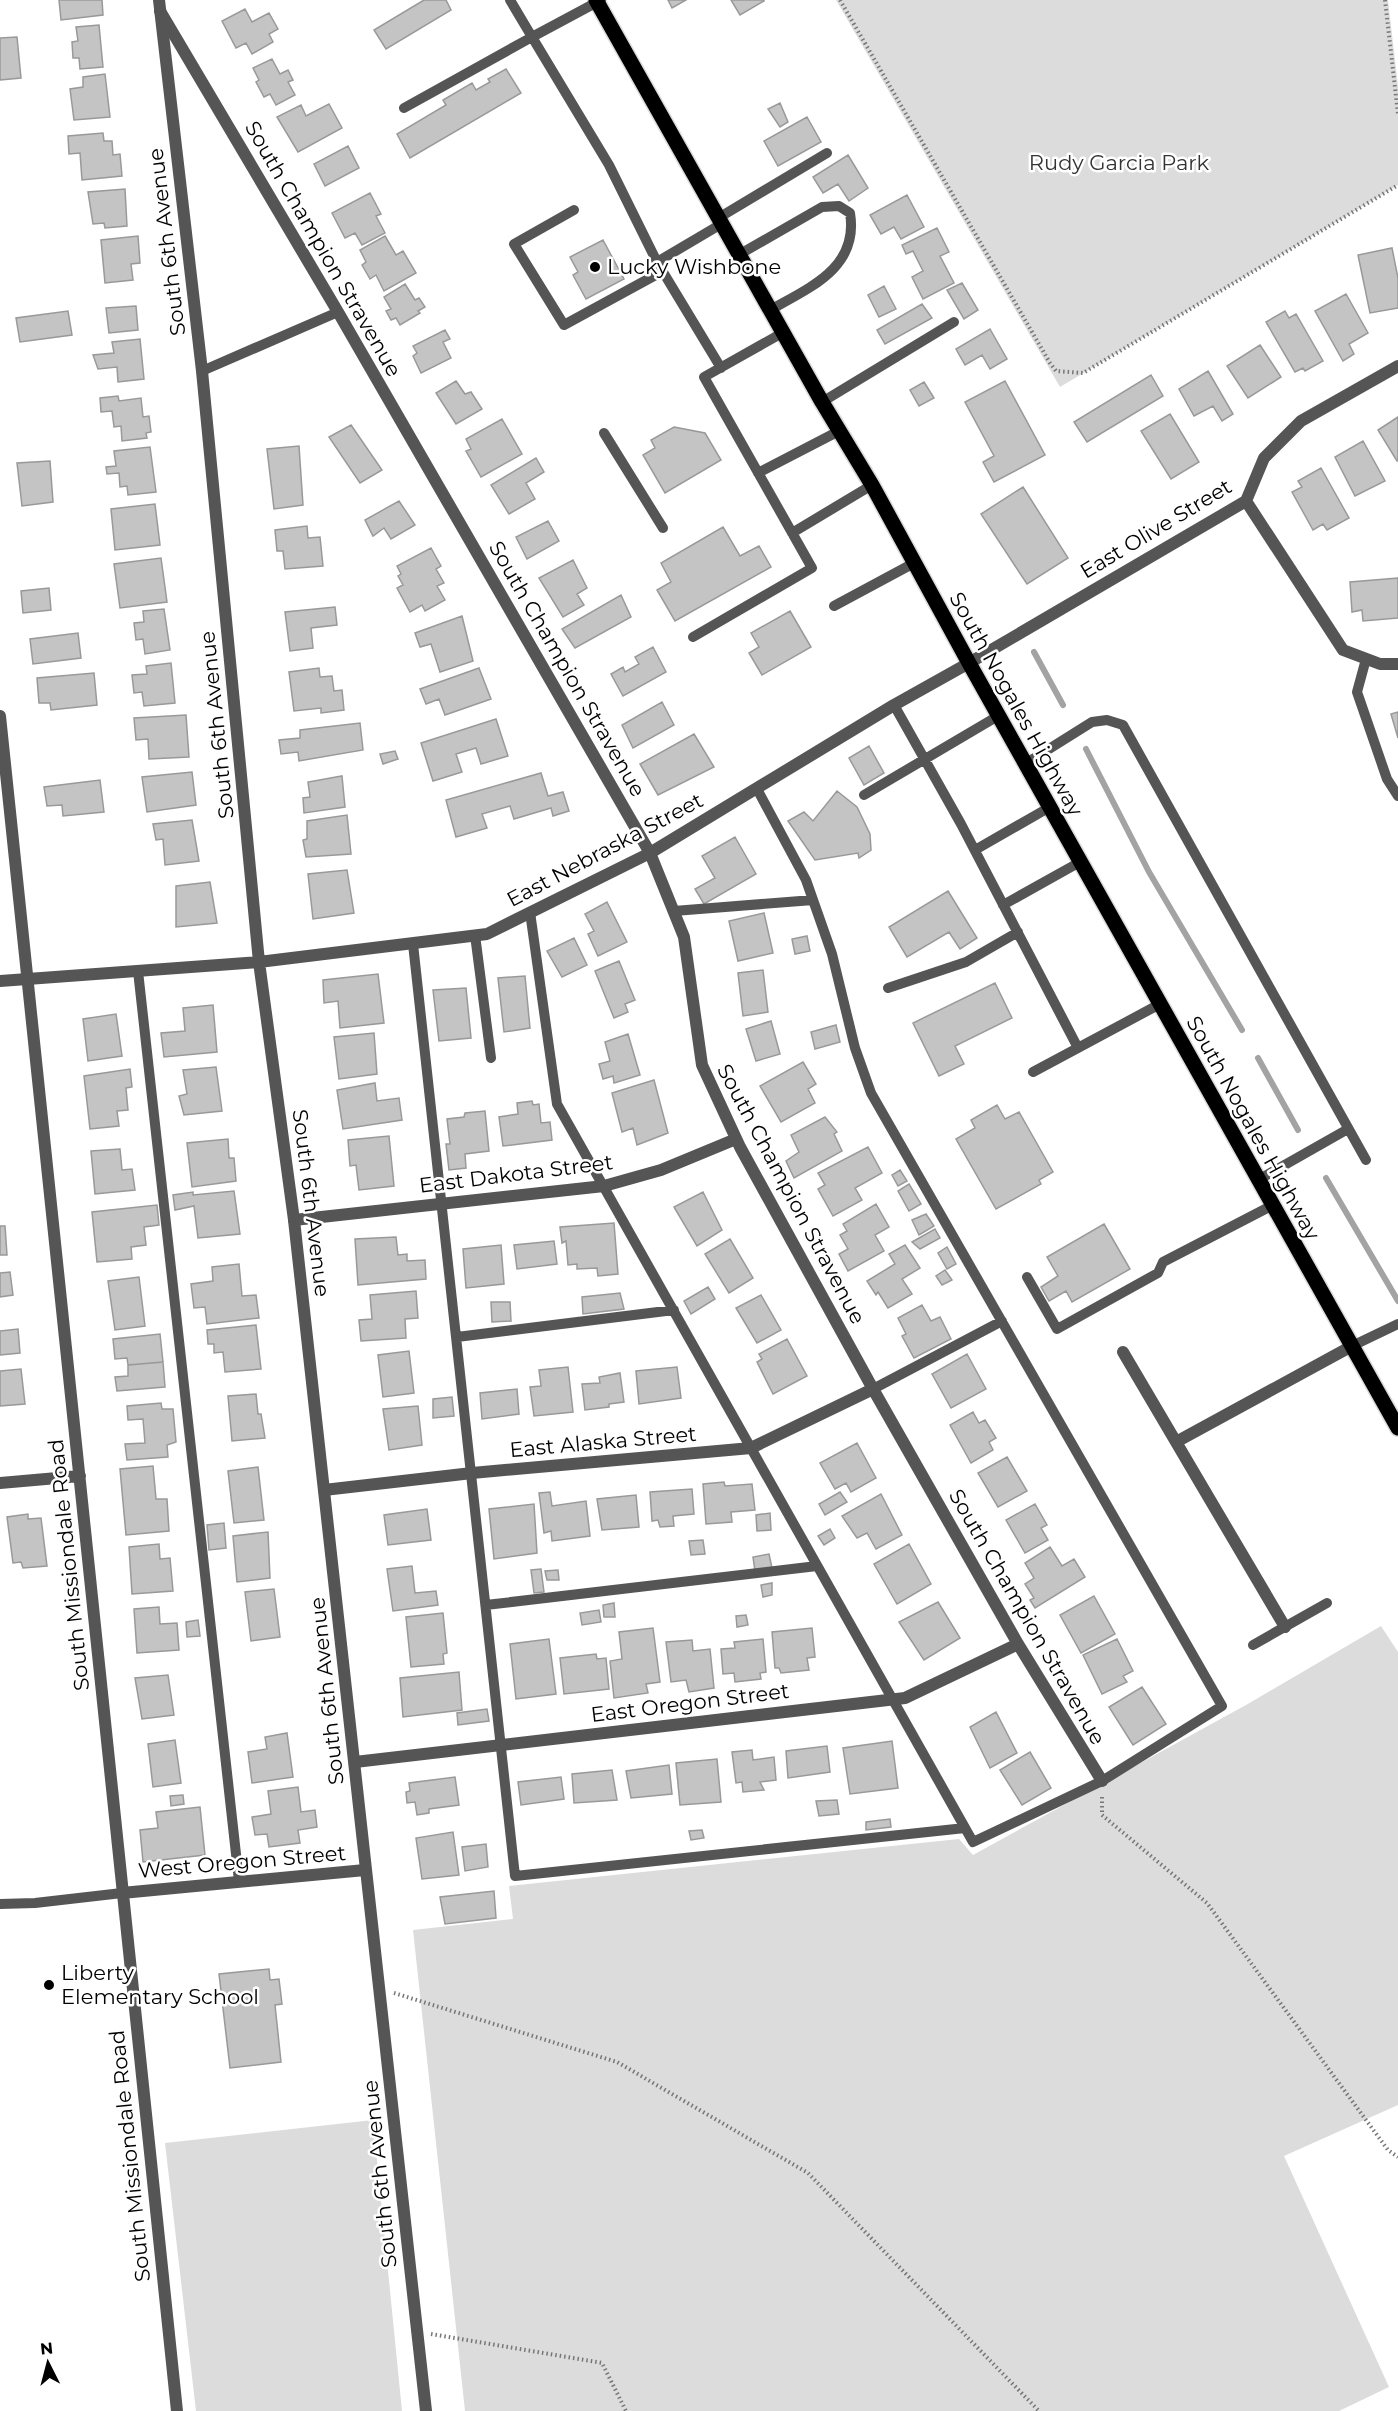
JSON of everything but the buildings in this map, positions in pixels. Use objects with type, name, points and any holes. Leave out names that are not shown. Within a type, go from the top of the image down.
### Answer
[{"type":"main road","name":"South Nogales Highway","points":[[598,1],[822,402],[872,485],[1025,764],[1398,1428]]},
{"type":"street","name":"South Champion Stravenue","points":[[160,6],[650,853],[684,937],[702,1065],[736,1139],[873,1389],[1018,1644],[1102,1781]]},
{"type":"street","name":"South 6th Avenue","points":[[160,6],[202,371],[259,962],[294,1220],[426,2411]]},
{"type":"street","name":"East Olive Street","points":[[969,663],[1246,501],[1264,458],[1301,422],[1398,366]]},
{"type":"street","points":[[1246,501],[1343,650],[1380,664],[1398,664]]},
{"type":"street","name":"East Nebraska Street","points":[[0,981],[28,977],[259,962],[487,934],[650,853],[894,705],[969,663]]},
{"type":"street","name":"South Missiondale Road","points":[[0,716],[177,2411]]},
{"type":"street","name":"East Dakota Street","points":[[294,1220],[604,1186],[661,1170],[736,1139]]},
{"type":"street","points":[[1176,1442],[1352,1346]]},
{"type":"street","points":[[1123,1352],[1285,1628]]},
{"type":"street","name":"East Alaska Street","points":[[324,1490],[472,1473],[751,1448],[873,1389]]},
{"type":"street","points":[[0,1483],[80,1476]]},
{"type":"street","name":"East Oregon Street","points":[[355,1761],[905,1698],[1018,1644]]},
{"type":"street","name":"West Oregon Street","points":[[122,1893],[365,1870]]},
{"type":"lane","points":[[510,0],[609,165],[660,267],[721,368]]},
{"type":"lane","points":[[404,108],[598,1]]},
{"type":"lane","points":[[574,210],[514,244],[564,326],[660,267],[721,220],[827,153]]},
{"type":"lane","points":[[740,254],[822,207],[839,206],[850,213],[852,226],[850,241],[839,264],[813,286],[772,309]]},
{"type":"lane","points":[[202,371],[338,312]]},
{"type":"lane","points":[[822,402],[954,322]]},
{"type":"lane","points":[[693,637],[812,568],[704,377],[784,332]]},
{"type":"lane","points":[[758,473],[839,431]]},
{"type":"lane","points":[[604,433],[663,528]]},
{"type":"lane","points":[[792,533],[872,485]]},
{"type":"lane","points":[[834,606],[915,563]]},
{"type":"lane","points":[[1366,659],[1357,692],[1387,779],[1398,796]]},
{"type":"lane","points":[[894,705],[975,850],[1078,1048]]},
{"type":"lane","points":[[864,795],[999,716]]},
{"type":"lane","points":[[1025,764],[1092,722],[1107,720],[1123,725],[1366,1160]]},
{"type":"lane","points":[[530,912],[557,1104],[973,1842],[1102,1781],[1222,1706],[871,1093],[855,1048],[832,954],[806,880],[756,789]]},
{"type":"lane","points":[[975,850],[1050,807]]},
{"type":"lane","points":[[1003,905],[1080,862]]},
{"type":"lane","points":[[674,911],[813,900]]},
{"type":"lane","points":[[888,988],[966,962],[1018,932]]},
{"type":"lane","points":[[475,935],[491,1058]]},
{"type":"lane","points":[[413,944],[515,1876],[965,1828]]},
{"type":"lane","points":[[138,971],[239,1881]]},
{"type":"lane","points":[[1034,1072],[1160,1004]]},
{"type":"lane","points":[[1258,1180],[1348,1129]]},
{"type":"lane","points":[[1027,1277],[1057,1329],[1158,1272],[1163,1262],[1273,1205]]},
{"type":"lane","points":[[457,1336],[674,1310]]},
{"type":"lane","points":[[873,1389],[1002,1321]]},
{"type":"lane","points":[[1352,1346],[1398,1324]]},
{"type":"lane","points":[[486,1605],[817,1566]]},
{"type":"lane","points":[[1253,1645],[1327,1604]]},
{"type":"lane","points":[[0,1904],[35,1903],[122,1893]]},
{"type":"path","points":[[840,0],[922,145],[1056,371],[1083,373],[1398,185]]},
{"type":"path","points":[[1385,0],[1398,114]]},
{"type":"path","points":[[1102,1781],[1102,1815],[1207,1903],[1388,2150],[1398,2157]]},
{"type":"path","points":[[378,1988],[617,2062],[808,2173],[1039,2411]]},
{"type":"path","points":[[417,2332],[602,2363],[626,2411]]},
{"type":"green space","name":"Rudy Garcia Park","points":[[836,0],[1388,0],[1398,86],[1398,185],[1060,387]]},
{"type":"green space","points":[[1381,1626],[1398,1652],[1398,2105],[1284,2156],[1389,2387],[1339,2411],[465,2411],[413,1930],[513,1919],[509,1886],[959,1839],[973,1855],[1246,1705]]},
{"type":"green space","points":[[373,2120],[402,2411],[196,2411],[165,2143]]},
{"type":"waterway","points":[[1034,652],[1063,705]]},
{"type":"waterway","points":[[1086,749],[1149,872],[1242,1030]]},
{"type":"waterway","points":[[1258,1058],[1298,1130]]},
{"type":"waterway","points":[[1326,1178],[1398,1301]]},
{"type":"place","name":"Lucky Wishbone","points":[[595,267]]},
{"type":"place","name":"Liberty Elementary School","points":[[49,1985]]}]
